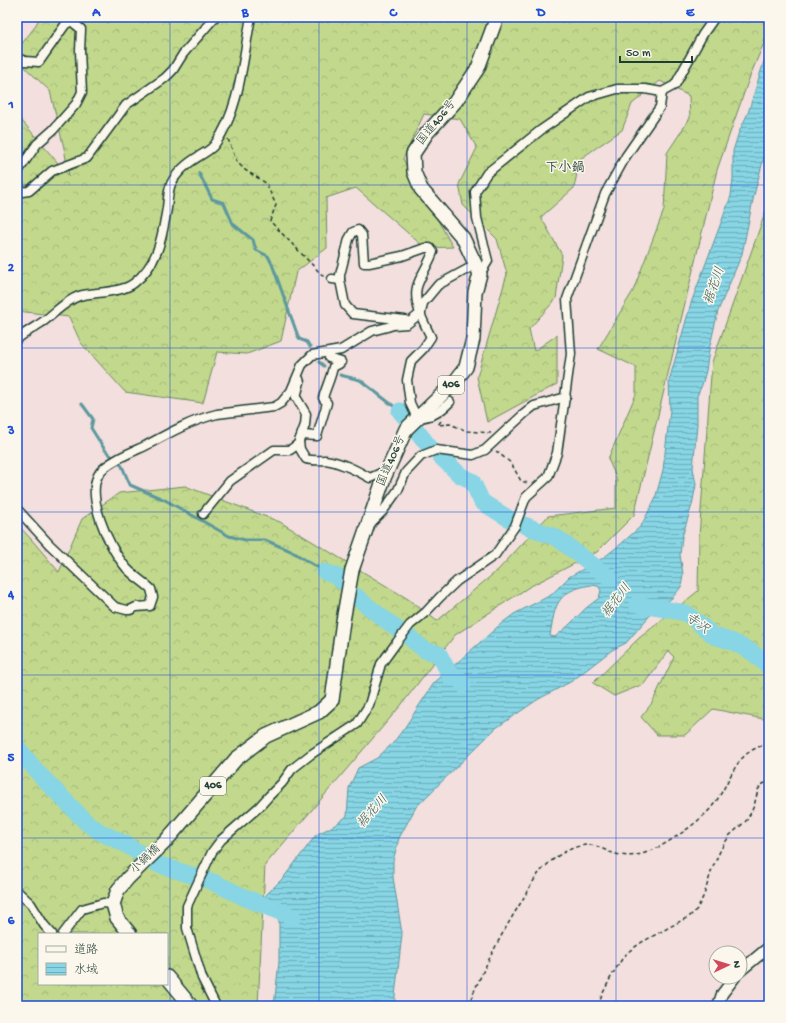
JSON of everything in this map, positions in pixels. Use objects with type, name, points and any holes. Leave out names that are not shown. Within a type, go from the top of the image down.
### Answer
[{"type":"highway","name":"国道406号","points":[[165,842],[236,759],[266,736],[319,712],[332,700],[351,577],[365,530],[387,470],[406,429],[454,383],[466,367],[473,339],[477,270],[464,238],[420,189],[414,172],[413,154],[428,133],[455,102],[478,68],[497,17]]},
{"type":"highway","name":"小鍋橋","points":[[113,904],[118,890],[128,878],[165,842]]},
{"type":"highway","points":[[113,904],[117,918],[129,933]]},
{"type":"highway","points":[[168,978],[192,1006]]},
{"type":"street","points":[[17,177],[18,185],[22,192],[29,191],[52,171],[87,158],[126,105],[165,78],[173,70],[183,54],[215,17]]},
{"type":"street","points":[[17,339],[44,321],[71,299],[79,296],[116,290],[133,284],[151,267],[161,240],[170,187],[176,174],[193,160],[213,147],[222,135],[234,102],[251,17]]},
{"type":"street","points":[[17,509],[49,544],[115,607],[130,610],[136,606],[150,606],[152,597],[151,589],[124,565],[108,541],[96,509],[95,486],[101,471],[111,463],[162,436],[208,416],[274,407],[281,403],[291,392],[302,365],[312,355],[341,350],[372,331],[387,328],[393,324],[407,324],[421,313],[423,304],[438,285],[477,270],[488,261],[477,218],[475,192],[488,172],[541,130],[589,97],[616,89],[645,89],[662,92],[675,85],[703,34],[715,17]]},
{"type":"street","points":[[17,58],[25,61],[39,62],[65,25],[71,21],[81,29],[80,51],[82,92],[76,104],[53,130],[37,144],[17,173]]},
{"type":"street","points":[[216,1006],[202,978],[186,928],[187,906],[212,852],[221,840],[259,807],[282,783],[292,769],[310,755],[357,724],[369,705],[381,664],[410,625],[426,612],[457,582],[495,555],[515,526],[526,498],[548,477],[557,453],[571,354],[567,299],[604,194],[626,156],[660,107],[662,92]]},
{"type":"street","points":[[411,320],[353,314],[345,305],[336,280],[340,275],[349,239],[353,232],[358,230],[362,235],[364,263],[402,256],[425,248],[430,248],[433,252],[417,286],[416,297],[431,337],[423,349],[411,361],[407,380],[410,403],[417,418],[429,417],[442,410],[450,402]]},
{"type":"street","points":[[300,438],[317,436],[327,403],[323,398],[326,387],[331,380],[333,367],[341,362],[329,358],[332,352]]},
{"type":"street","points":[[204,514],[230,481],[274,450],[290,450],[298,444],[305,425],[306,414],[296,397],[300,382],[298,374]]},
{"type":"street","points":[[365,530],[383,511],[398,490],[406,472],[422,456],[436,450],[473,455],[486,450],[534,406],[566,397]]},
{"type":"street","points":[[300,438],[300,449],[306,459],[311,461],[324,460],[349,467],[370,478],[387,470]]},
{"type":"street","points":[[17,890],[31,904],[44,925],[51,933]]},
{"type":"street","points":[[64,933],[82,910],[103,903],[113,904]]},
{"type":"street","points":[[748,965],[769,947]]},
{"type":"street","points":[[718,1006],[722,994],[728,985]]},
{"type":"path","points":[[217,142],[227,136],[237,162],[245,170],[266,183],[276,205],[270,221],[324,277],[336,280]]},
{"type":"path","points":[[468,1006],[474,990],[508,923],[540,872],[569,849],[579,846],[591,845],[603,848],[616,854],[627,856],[646,852],[662,846],[683,831],[716,803],[732,771],[742,758],[761,746],[769,744]]},
{"type":"path","points":[[598,1006],[612,975],[628,952],[642,942],[687,919],[697,909],[704,895],[712,869],[721,849],[730,835],[747,820],[754,806],[758,790],[761,785],[769,781]]},
{"type":"green space","points":[[40,17],[769,17],[769,31],[750,76],[717,170],[634,515],[597,552],[529,587],[455,635],[402,704],[265,865],[258,1006],[17,1006],[17,524],[59,572],[82,519],[119,493],[185,486],[280,522],[408,599],[437,621],[498,570],[548,516],[616,508],[616,477],[608,459],[636,394],[636,367],[598,349],[633,291],[664,210],[667,153],[690,118],[689,96],[660,81],[632,104],[622,130],[580,159],[574,188],[541,217],[562,255],[556,299],[529,329],[534,351],[557,335],[557,384],[487,422],[477,377],[507,274],[497,239],[463,205],[459,184],[477,148],[460,119],[424,114],[403,159],[453,247],[425,248],[356,188],[326,198],[327,248],[296,272],[281,341],[247,354],[217,352],[203,403],[125,392],[81,343],[69,317],[17,311],[17,115],[69,176],[64,148],[50,91],[17,60],[17,50],[34,28]]},
{"type":"green space","points":[[769,202],[769,720],[713,709],[685,735],[657,735],[641,717],[652,703],[674,657],[668,651],[644,684],[614,696],[593,683],[638,639],[698,591],[699,537],[712,362]]},
{"type":"water","name":"裾花川","points":[[769,53],[769,138],[754,195],[742,254],[718,311],[706,371],[697,396],[697,425],[693,468],[696,485],[692,505],[682,537],[680,555],[683,574],[681,587],[672,598],[652,613],[626,643],[612,650],[572,681],[537,700],[496,728],[416,807],[399,838],[393,861],[393,877],[402,934],[395,1006],[274,1006],[279,962],[279,920],[265,896],[284,877],[316,835],[335,825],[347,816],[349,788],[358,768],[377,758],[393,743],[434,683],[514,614],[551,595],[569,577],[603,558],[621,544],[641,526],[655,499],[663,470],[670,410],[669,381],[691,303],[731,196],[733,151],[739,132],[748,113],[765,58]],"holes":[[[591,585],[598,586],[601,590],[599,598],[555,637],[550,636],[559,601],[571,591]]]},
{"type":"waterway","points":[[199,173],[212,199],[224,203],[233,224],[253,240],[256,250],[268,256],[299,339],[307,342],[310,347]]},
{"type":"waterway","points":[[319,362],[324,366]]},
{"type":"waterway","points":[[340,375],[360,380],[400,411]]},
{"type":"waterway","points":[[82,404],[93,419],[91,428],[105,450],[122,466],[130,485],[165,500],[229,536],[245,540],[265,540],[291,551],[325,572]]},
{"type":"waterway","points":[[400,411],[405,417]]},
{"type":"waterway","points":[[417,431],[428,445]]},
{"type":"waterway","points":[[441,457],[460,475],[472,481],[482,502],[511,520]]},
{"type":"waterway","points":[[524,525],[557,538],[610,578]]},
{"type":"waterway","points":[[325,572],[336,576],[341,581]]},
{"type":"waterway","points":[[356,596],[397,629]]},
{"type":"waterway","name":"寺沢","points":[[637,604],[686,613],[714,636],[733,642],[752,652],[769,667]]},
{"type":"waterway","points":[[410,638],[425,650],[439,654],[451,677],[461,680],[463,685]]},
{"type":"waterway","points":[[17,747],[39,774],[86,822],[100,832],[125,844],[157,864],[213,882],[248,899],[293,917]]},
{"type":"district","name":"下小鍋","points":[[565,168]]}]
